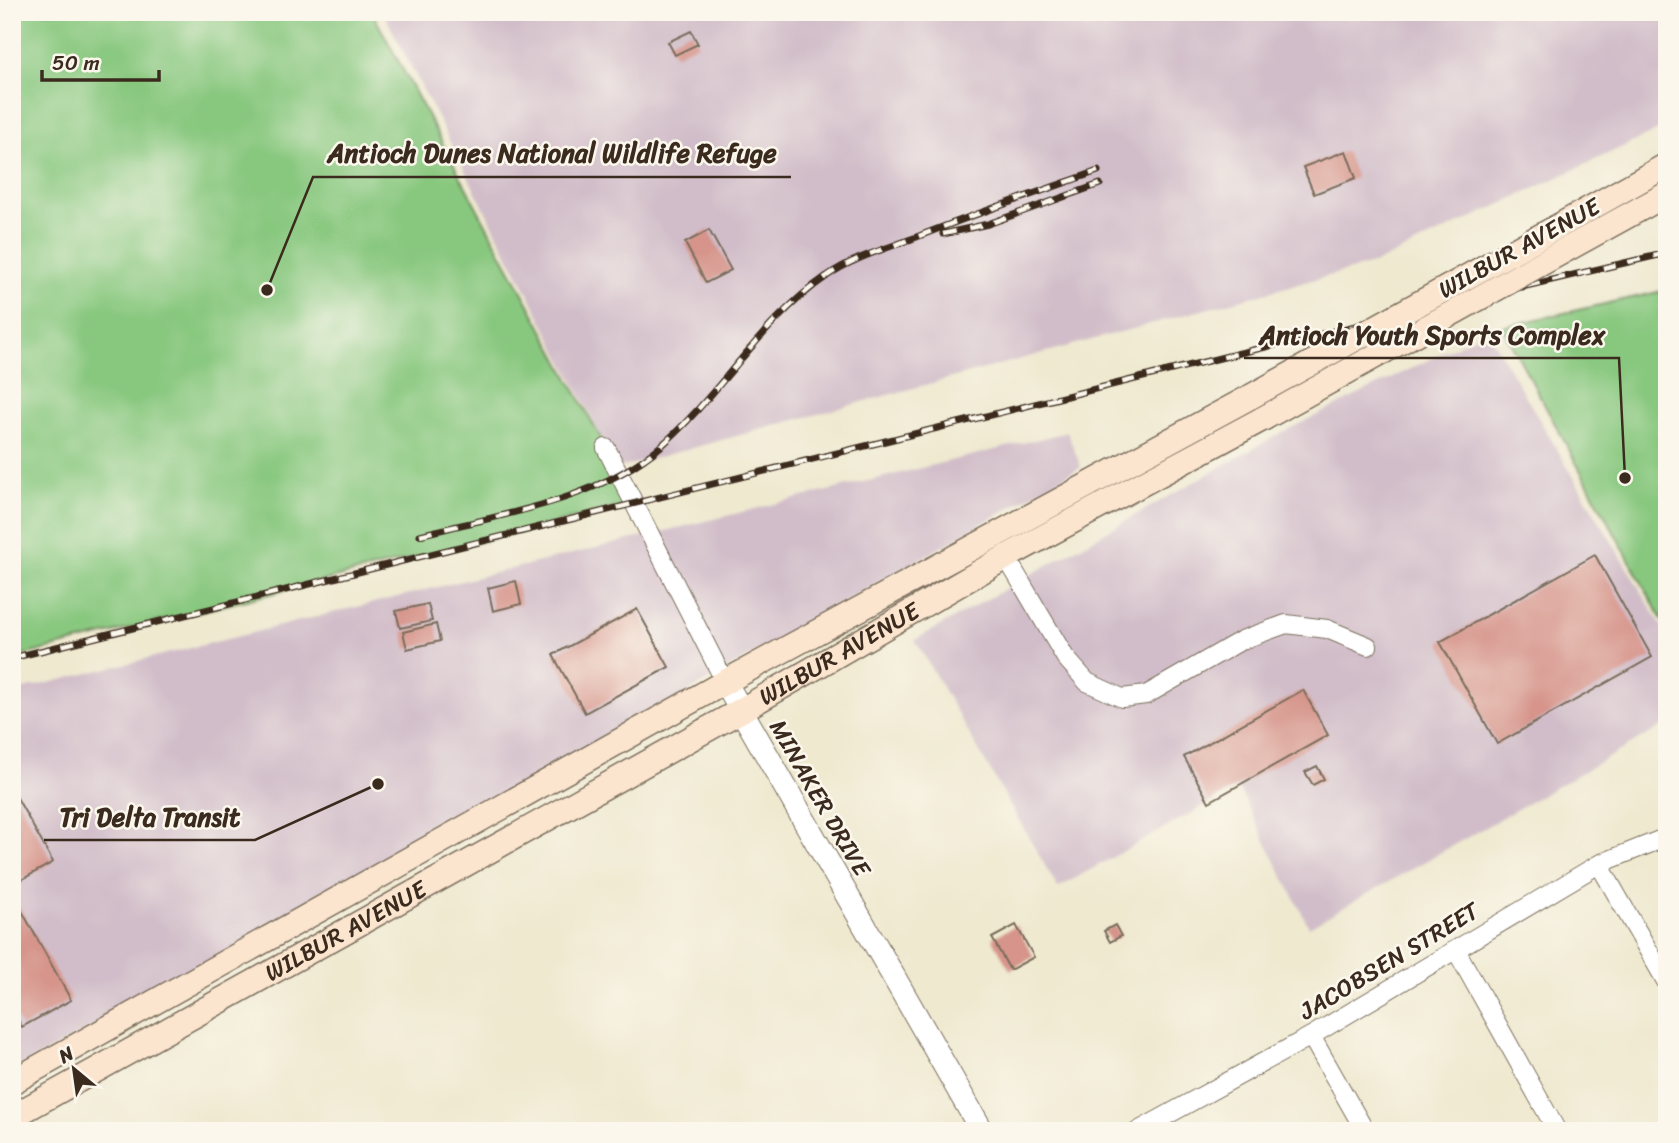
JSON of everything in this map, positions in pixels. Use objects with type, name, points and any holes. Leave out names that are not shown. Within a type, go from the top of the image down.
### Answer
[{"type":"main road","name":"WILBUR AVENUE","points":[[12,1082],[725,682],[1000,546],[1258,407],[1563,238],[1667,166]]},
{"type":"main road","name":"WILBUR AVENUE","points":[[1563,238],[1667,194]]},
{"type":"main road","name":"WILBUR AVENUE","points":[[12,1117],[740,710],[1000,546]]},
{"type":"main road","points":[[286,962],[304,940],[332,923],[338,916],[339,899]]},
{"type":"street","name":"MINAKER DRIVE","points":[[606,448],[740,710],[982,1131]]},
{"type":"street","points":[[1000,546],[1065,657],[1087,682],[1122,698],[1146,695],[1242,640],[1286,624],[1327,629],[1368,646]]},
{"type":"street","name":"JACOBSEN STREET","points":[[1138,1131],[1169,1124],[1599,864],[1667,837]]},
{"type":"street","points":[[1599,864],[1667,983]]},
{"type":"street","points":[[1456,950],[1557,1131]]},
{"type":"street","points":[[1311,1036],[1365,1131]]},
{"type":"shaded area","points":[[383,12],[1667,12],[1667,126],[1376,263],[618,468]]},
{"type":"shaded area","points":[[1487,331],[1667,635],[1667,724],[1309,927],[1238,787],[1058,888],[915,640],[1279,434]]},
{"type":"shaded area","points":[[1067,432],[1081,467],[301,913],[12,1071],[12,692]]},
{"type":"green space","points":[[12,12],[372,12],[606,448],[632,504],[12,658]]},
{"type":"green space","points":[[1667,290],[1667,629],[1502,327]]},
{"type":"building","points":[[691,31],[698,44],[675,55],[668,42]]},
{"type":"building","points":[[1346,151],[1356,178],[1314,194],[1303,167]]},
{"type":"building","points":[[709,230],[731,270],[706,283],[685,243]]},
{"type":"building","points":[[1595,555],[1652,657],[1497,744],[1440,642]]},
{"type":"building","points":[[516,581],[521,604],[493,611],[488,588]]},
{"type":"building","points":[[428,604],[432,621],[400,628],[396,611]]},
{"type":"building","points":[[637,609],[669,667],[585,713],[553,655]]},
{"type":"building","points":[[436,624],[440,641],[407,649],[403,632]]},
{"type":"building","points":[[1303,690],[1328,735],[1209,802],[1184,757]]},
{"type":"building","points":[[1317,766],[1324,779],[1313,785],[1305,772]]},
{"type":"building","points":[[12,789],[53,862],[12,885]]},
{"type":"building","points":[[12,893],[71,1000],[22,1027],[12,1010]]},
{"type":"building","points":[[1016,925],[1034,957],[1010,970],[992,938]]},
{"type":"building","points":[[1115,925],[1121,936],[1110,942],[1104,931]]},
{"type":"railway","points":[[420,535],[546,504],[607,481],[635,465],[683,426],[782,314],[827,276],[869,254],[1098,171]]},
{"type":"railway","points":[[943,234],[988,224],[1100,184]]},
{"type":"railway","points":[[12,658],[1236,354],[1667,253]]},
{"type":"place","name":"Antioch Dunes National Wildlife Refuge","points":[[267,290]]},
{"type":"place","name":"Antioch Youth Sports Complex","points":[[1625,478]]},
{"type":"place","name":"Tri Delta Transit","points":[[378,784]]}]
